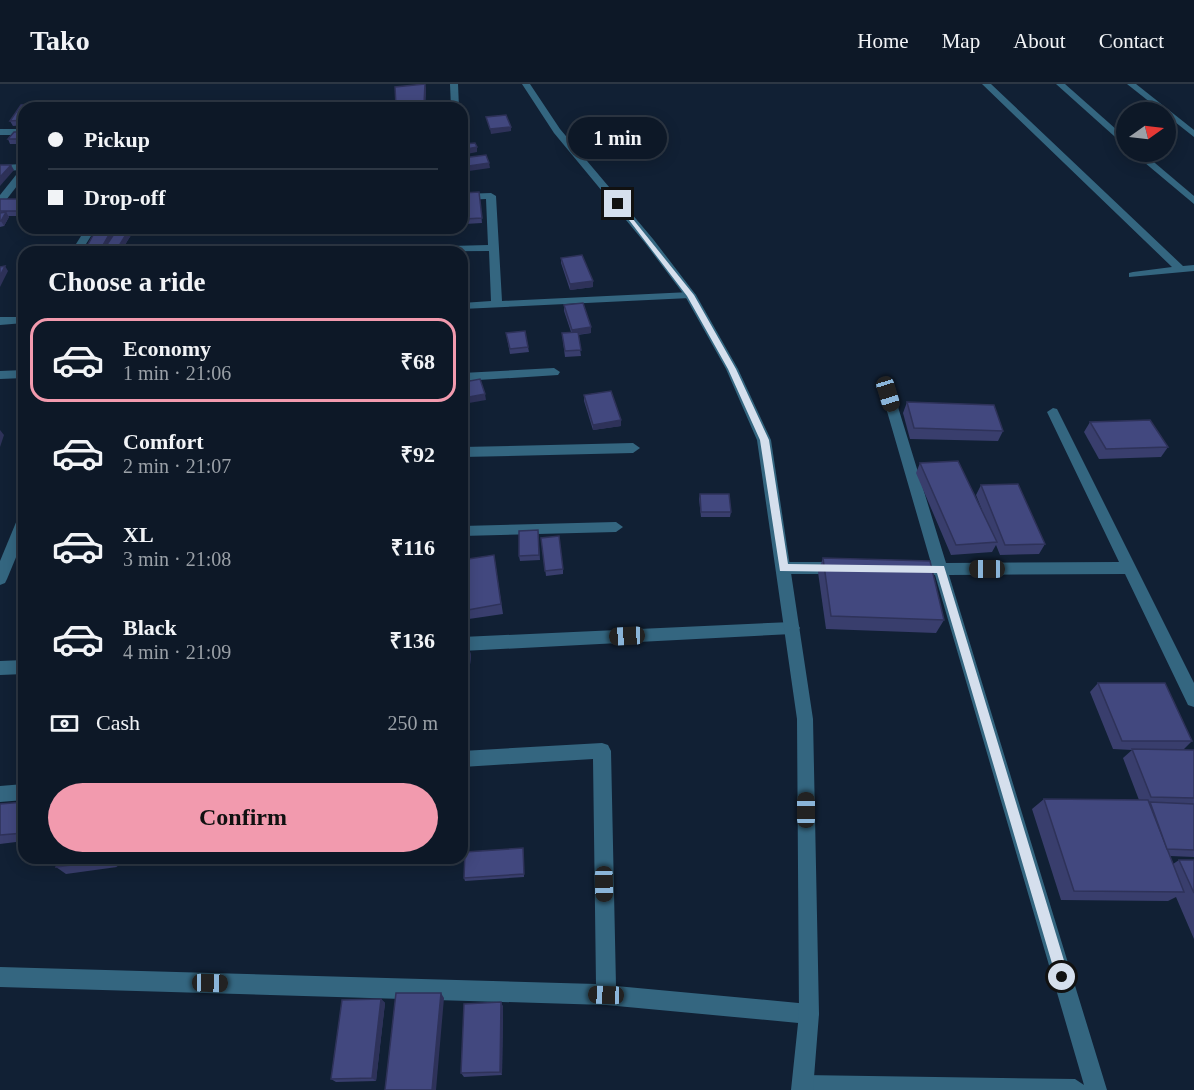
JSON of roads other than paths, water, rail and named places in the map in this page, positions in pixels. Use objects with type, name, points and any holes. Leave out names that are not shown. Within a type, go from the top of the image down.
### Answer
[{"type":"street","points":[[454,84],[455,102]]},
{"type":"street","points":[[526,84],[557,131],[649,241],[690,295],[732,369],[764,440],[805,719],[809,1014],[802,1088],[1075,1090]]},
{"type":"street","points":[[986,84],[1181,270]]},
{"type":"street","points":[[1060,84],[1116,133]]},
{"type":"street","points":[[1131,84],[1194,134]]},
{"type":"street","points":[[0,132],[18,132]]},
{"type":"street","points":[[1149,162],[1194,201]]},
{"type":"street","points":[[0,168],[18,167]]},
{"type":"street","points":[[0,202],[18,178]]},
{"type":"street","points":[[468,197],[491,196],[496,304]]},
{"type":"street","points":[[468,249],[494,248]]},
{"type":"street","points":[[1133,275],[1194,268]]},
{"type":"street","points":[[468,306],[690,295]]},
{"type":"street","points":[[0,321],[18,320]]},
{"type":"street","points":[[468,376],[554,372]]},
{"type":"street","points":[[0,375],[18,374]]},
{"type":"street","points":[[888,394],[1096,1090]]},
{"type":"street","points":[[1053,412],[1194,700]]},
{"type":"street","points":[[468,452],[633,448]]},
{"type":"street","points":[[468,531],[616,527]]},
{"type":"street","points":[[0,579],[18,535]]},
{"type":"street","points":[[783,568],[851,568]]},
{"type":"street","points":[[918,569],[1129,568]]},
{"type":"street","points":[[468,644],[792,628]]},
{"type":"street","points":[[0,668],[18,667]]},
{"type":"street","points":[[468,759],[602,751],[606,995]]},
{"type":"street","points":[[0,794],[18,792]]},
{"type":"street","points":[[0,977],[606,995],[809,1014]]}]
